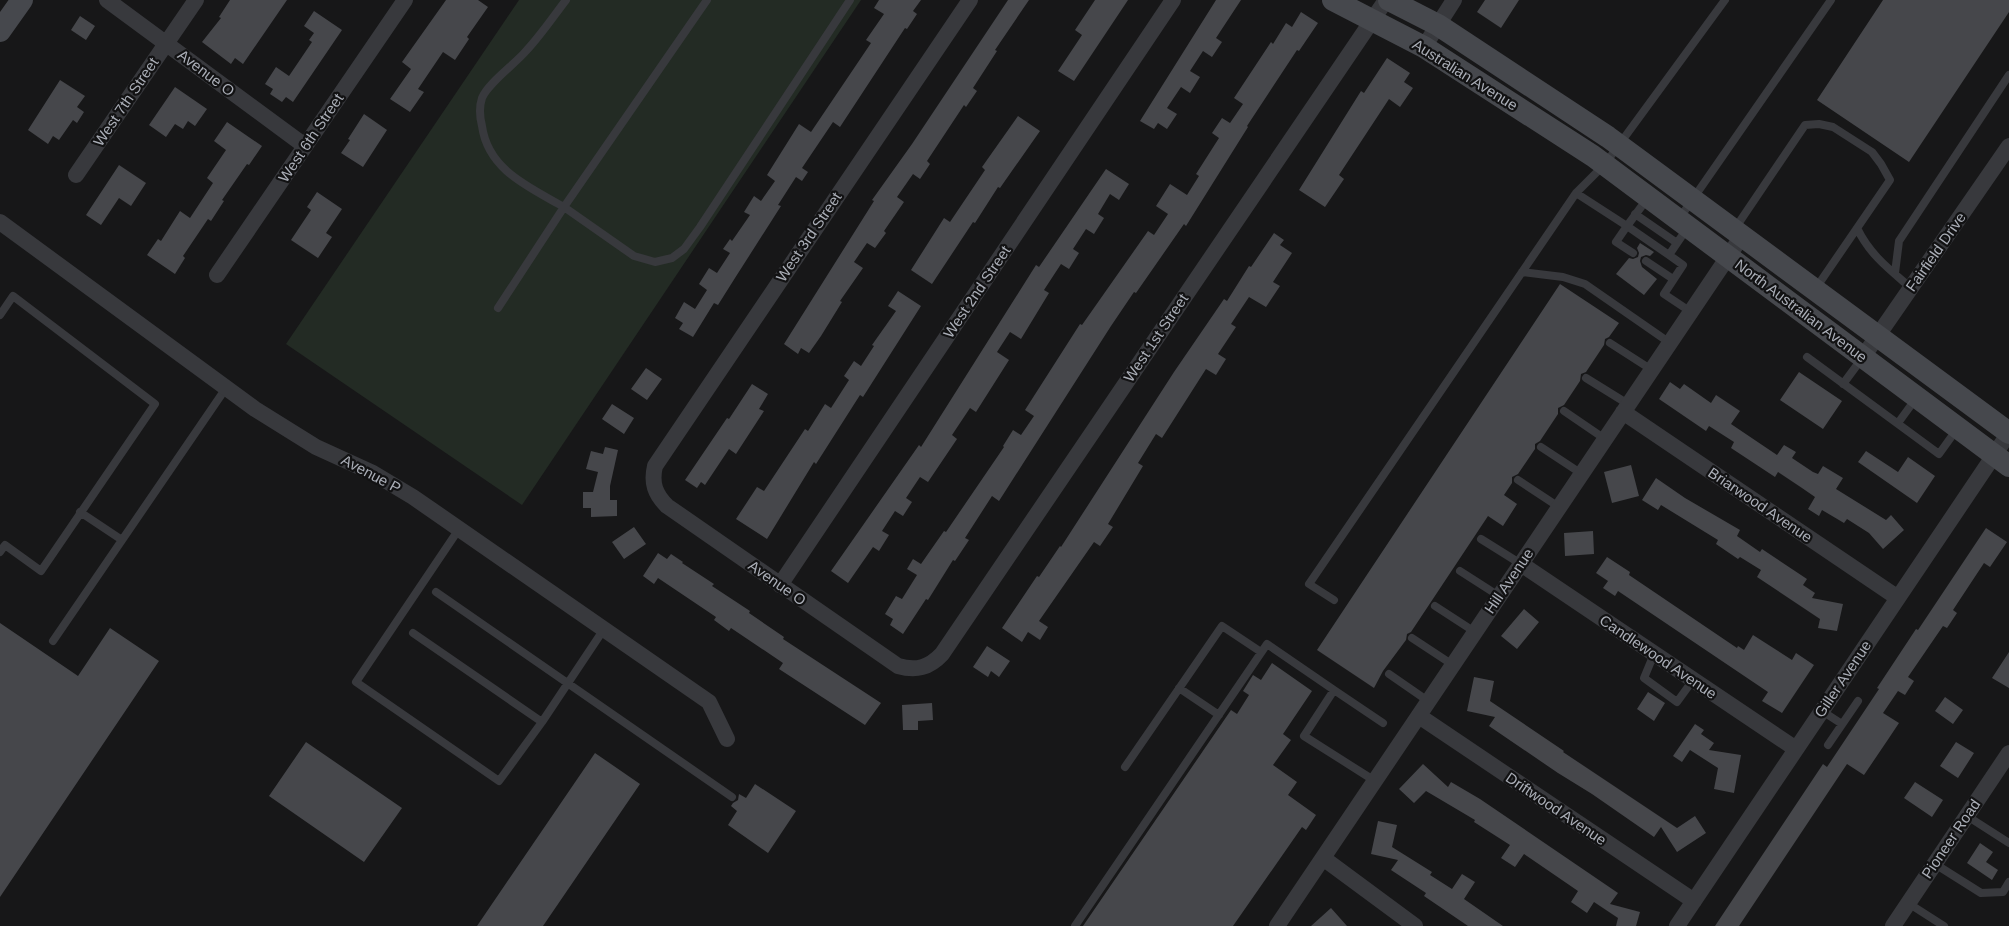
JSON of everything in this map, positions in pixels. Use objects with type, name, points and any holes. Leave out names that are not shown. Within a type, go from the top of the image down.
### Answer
[{"type":"main road","points":[[0,31],[22,0]]},
{"type":"main road","name":"Australian Avenue","points":[[1333,0],[1424,48],[1599,160]]},
{"type":"main road","name":"Australian Avenue","points":[[1388,0],[1438,25],[1614,141]]},
{"type":"main road","name":"North Australian Avenue","points":[[1614,141],[2009,433]]},
{"type":"main road","name":"North Australian Avenue","points":[[1599,160],[1642,206],[1728,256],[2002,460]]},
{"type":"street","name":"Avenue O","points":[[106,0],[305,146]]},
{"type":"street","name":"West 7th Street","points":[[76,175],[196,0]]},
{"type":"street","name":"West 6th Street","points":[[217,275],[405,0]]},
{"type":"street","name":"West 3rd Street","points":[[652,477],[655,466],[970,0]]},
{"type":"street","name":"West 2nd Street","points":[[780,585],[1173,0]]},
{"type":"street","name":"West 1st Street","points":[[919,669],[934,662],[942,654],[1388,0]]},
{"type":"street","points":[[1424,48],[1454,0]]},
{"type":"street","name":"Fairfield Drive","points":[[1863,357],[2009,146]]},
{"type":"street","name":"Avenue P","points":[[1,224],[280,426],[316,447],[373,473],[413,497],[709,702],[727,739]]},
{"type":"street","name":"Hill Avenue","points":[[1277,926],[1691,312],[1728,256],[1738,233]]},
{"type":"street","name":"Briarwood Avenue","points":[[1626,408],[1898,598]]},
{"type":"street","name":"Giller Avenue","points":[[1677,926],[1898,598],[2002,460],[2009,433]]},
{"type":"street","name":"Avenue O","points":[[652,477],[654,489],[667,506],[898,666],[919,669]]},
{"type":"street","name":"Candlewood Avenue","points":[[1521,564],[1796,749]]},
{"type":"street","name":"Driftwood Avenue","points":[[1419,716],[1694,901]]},
{"type":"street","name":"Pioneer Road","points":[[1893,926],[2009,753]]},
{"type":"street","points":[[1323,858],[1415,926]]},
{"type":"lane","points":[[566,0],[526,51],[482,98],[480,115],[483,133],[495,160],[511,174],[564,207],[634,256],[655,262],[672,258],[684,249],[850,0]]},
{"type":"lane","points":[[498,308],[564,207],[707,0]]},
{"type":"lane","points":[[1334,600],[1309,584],[1599,160],[1725,0]]},
{"type":"lane","points":[[1668,255],[1693,200],[1831,0]]},
{"type":"lane","points":[[1895,273],[1899,241],[2009,75]]},
{"type":"lane","points":[[1738,233],[1804,125],[1819,124],[1833,127],[1872,152],[1890,180],[1815,289]]},
{"type":"lane","points":[[1576,193],[1683,265],[1664,294],[1691,312]]},
{"type":"lane","points":[[1633,253],[1616,242],[1642,206]]},
{"type":"lane","points":[[1857,228],[1865,245],[1911,288]]},
{"type":"lane","points":[[1646,261],[1673,279]]},
{"type":"lane","points":[[1522,272],[1563,277],[1585,284],[1670,343]]},
{"type":"lane","points":[[0,315],[13,296],[155,404],[41,571],[5,545],[0,552]]},
{"type":"lane","points":[[1610,343],[1652,370]]},
{"type":"lane","points":[[1807,357],[1939,454],[1958,428]]},
{"type":"lane","points":[[1843,384],[1863,357]]},
{"type":"lane","points":[[1586,378],[1626,408]]},
{"type":"lane","points":[[53,641],[226,388]]},
{"type":"lane","points":[[1898,423],[1917,397]]},
{"type":"lane","points":[[1564,411],[1605,439]]},
{"type":"lane","points":[[1541,447],[1582,474]]},
{"type":"lane","points":[[1518,480],[1559,507]]},
{"type":"lane","points":[[80,512],[122,540]]},
{"type":"lane","points":[[459,529],[356,682],[499,781],[542,722],[604,629]]},
{"type":"lane","points":[[1481,538],[1521,564]]},
{"type":"lane","points":[[1460,571],[1499,596]]},
{"type":"lane","points":[[436,592],[732,797]]},
{"type":"lane","points":[[1435,606],[1475,632]]},
{"type":"lane","points":[[1125,767],[1222,626],[1261,652]]},
{"type":"lane","points":[[413,633],[542,722]]},
{"type":"lane","points":[[1412,638],[1453,665]]},
{"type":"lane","points":[[1075,926],[1267,644],[1383,723]]},
{"type":"lane","points":[[1654,654],[1644,678],[1677,702],[1693,680]]},
{"type":"lane","points":[[1389,674],[1428,701]]},
{"type":"lane","points":[[1179,687],[1219,715]]},
{"type":"lane","points":[[1334,690],[1304,736],[1375,782]]},
{"type":"lane","points":[[1828,745],[1858,701]]},
{"type":"lane","points":[[1822,711],[1842,724]]},
{"type":"lane","points":[[1967,816],[2009,843]]},
{"type":"lane","points":[[1935,864],[1981,893],[2003,892],[2009,882]]},
{"type":"lane","points":[[1908,903],[1944,926]]},
{"type":"shaded area","points":[[519,0],[861,0],[522,505],[286,344]]},
{"type":"building","points":[[230,0],[287,0],[243,64],[235,58],[231,64],[202,42],[221,18],[219,17]]},
{"type":"building","points":[[446,0],[478,0],[488,7],[467,37],[469,39],[455,60],[443,52],[418,89],[424,92],[410,112],[390,99],[411,69],[402,62]]},
{"type":"building","points":[[879,0],[921,0],[913,11],[917,14],[907,29],[905,28],[840,127],[833,122],[802,168],[808,172],[802,181],[796,177],[778,205],[781,206],[718,305],[714,303],[693,337],[679,329],[683,323],[675,318],[684,302],[695,309],[707,290],[699,284],[709,268],[717,273],[730,253],[723,249],[730,239],[732,241],[750,215],[744,212],[754,196],[761,201],[775,181],[767,175],[799,124],[811,132],[871,43],[866,40],[884,14],[874,8]]},
{"type":"building","points":[[1008,0],[1029,0],[995,50],[997,51],[973,88],[977,91],[966,107],[964,105],[927,161],[930,164],[920,179],[913,174],[897,197],[904,202],[884,231],[886,233],[875,248],[867,243],[854,262],[863,268],[840,301],[842,302],[821,336],[809,353],[801,348],[798,354],[784,344],[874,201],[872,200]]},
{"type":"building","points":[[1095,0],[1128,0],[1074,81],[1058,71],[1082,35],[1075,30]]},
{"type":"building","points":[[1216,0],[1241,0],[1216,38],[1222,42],[1212,57],[1203,51],[1190,71],[1200,77],[1190,93],[1181,87],[1167,108],[1177,114],[1167,129],[1158,123],[1154,129],[1140,121]]},
{"type":"building","points":[[1485,0],[1519,0],[1501,28],[1477,12]]},
{"type":"building","points":[[1883,0],[2009,0],[2009,12],[1909,162],[1817,100]]},
{"type":"building","points":[[314,11],[342,30],[293,102],[286,97],[282,102],[270,94],[273,89],[265,84],[276,67],[289,76],[312,42],[309,40],[314,33],[304,26]]},
{"type":"building","points":[[1301,12],[1318,23],[1299,51],[1297,50],[1247,126],[1186,226],[1184,224],[1136,293],[1134,292],[999,501],[992,496],[965,538],[969,540],[903,634],[890,625],[893,619],[885,614],[896,596],[902,599],[917,575],[907,569],[913,559],[921,564],[944,531],[946,532],[1004,447],[1013,430],[1021,435],[1034,416],[1025,410],[1080,324],[1082,325],[1148,231],[1154,235],[1168,214],[1156,206],[1170,184],[1187,195],[1199,176],[1196,174],[1219,138],[1212,133],[1222,118],[1230,123],[1243,104],[1234,98],[1271,42],[1273,44],[1286,23],[1292,27]]},
{"type":"building","points":[[80,16],[95,26],[86,40],[71,30]]},
{"type":"building","points":[[1387,58],[1410,73],[1404,82],[1413,88],[1400,107],[1389,99],[1339,175],[1344,179],[1325,207],[1299,190],[1361,91],[1364,93]]},
{"type":"building","points":[[60,80],[85,96],[77,107],[84,112],[77,123],[73,120],[59,140],[53,136],[48,144],[28,130]]},
{"type":"building","points":[[175,87],[207,109],[195,126],[188,121],[183,129],[175,124],[166,137],[149,125]]},
{"type":"building","points":[[364,114],[387,130],[363,167],[341,153]]},
{"type":"building","points":[[1018,116],[1040,131],[1000,188],[998,187],[975,223],[973,222],[932,284],[911,270],[944,218],[950,222],[985,170],[982,167]]},
{"type":"building","points":[[227,122],[262,146],[222,200],[224,201],[211,221],[208,219],[183,256],[185,258],[175,274],[147,255],[158,239],[161,241],[180,211],[190,218],[213,183],[207,178],[226,150],[214,141]]},
{"type":"building","points":[[119,165],[146,183],[131,206],[119,198],[101,225],[86,215]]},
{"type":"building","points":[[1106,169],[1129,184],[1119,200],[1110,194],[1098,214],[1104,218],[1094,234],[1086,229],[1073,249],[1079,253],[1069,269],[1061,264],[1044,290],[1049,293],[1021,339],[1010,332],[997,352],[1009,360],[976,412],[970,408],[952,435],[957,439],[928,482],[920,477],[906,498],[912,502],[903,516],[895,511],[882,531],[889,535],[879,551],[873,547],[848,583],[831,571],[919,445],[921,447],[1036,265],[1039,267]]},
{"type":"building","points":[[317,192],[342,209],[326,233],[332,237],[318,258],[291,240],[311,210],[307,207]]},
{"type":"building","points":[[1274,233],[1284,240],[1280,245],[1292,253],[1273,282],[1280,286],[1266,307],[1249,297],[1231,324],[1236,327],[1218,354],[1226,359],[1216,375],[1206,369],[1162,438],[1156,434],[1138,463],[1143,466],[1108,524],[1113,527],[1100,546],[1094,542],[1039,621],[1048,627],[1040,640],[1028,632],[1022,642],[1002,628],[1037,576],[1039,577],[1061,547],[1224,299],[1227,301],[1249,266],[1251,267]]},
{"type":"building","points":[[1640,243],[1654,252],[1650,256],[1641,257],[1640,261],[1642,267],[1657,279],[1644,295],[1616,274],[1629,258],[1638,257],[1637,248]]},
{"type":"building","points":[[1560,284],[1619,323],[1605,339],[1604,345],[1586,372],[1581,374],[1580,381],[1564,405],[1558,408],[1558,414],[1540,441],[1535,444],[1535,449],[1518,474],[1512,477],[1512,483],[1504,495],[1517,504],[1503,526],[1488,516],[1411,632],[1407,634],[1406,640],[1383,671],[1374,688],[1317,650]]},
{"type":"building","points":[[898,291],[921,306],[863,397],[860,395],[816,464],[814,462],[767,539],[736,519],[757,487],[764,491],[805,429],[808,431],[825,404],[831,408],[849,380],[844,376],[854,361],[861,366],[874,346],[872,345],[896,311],[888,306]]},
{"type":"building","points":[[646,368],[662,379],[647,400],[631,389]]},
{"type":"building","points":[[1799,372],[1842,401],[1823,429],[1780,400]]},
{"type":"building","points":[[1670,382],[1680,389],[1684,384],[1711,403],[1716,395],[1740,411],[1731,424],[1777,455],[1784,445],[1796,452],[1792,458],[1813,472],[1818,474],[1823,466],[1843,478],[1836,489],[1886,520],[1891,515],[1904,530],[1883,549],[1869,533],[1847,519],[1844,523],[1822,510],[1819,516],[1808,509],[1815,497],[1778,472],[1775,477],[1731,448],[1734,442],[1709,426],[1706,431],[1659,399]]},
{"type":"building","points":[[752,384],[768,394],[759,409],[764,411],[736,454],[729,449],[705,485],[701,482],[697,488],[685,480]]},
{"type":"building","points":[[612,404],[634,418],[624,434],[602,419]]},
{"type":"building","points":[[605,447],[618,450],[610,486],[610,500],[617,500],[617,516],[591,517],[591,508],[583,508],[583,492],[593,492],[598,472],[586,469],[591,451],[603,454]]},
{"type":"building","points":[[1866,451],[1898,472],[1908,457],[1935,476],[1917,503],[1858,462]]},
{"type":"building","points":[[1631,465],[1639,496],[1612,503],[1604,472]]},
{"type":"building","points":[[1656,478],[1740,530],[1737,536],[1760,552],[1762,549],[1807,579],[1803,585],[1815,593],[1812,598],[1843,604],[1837,631],[1818,628],[1820,619],[1757,577],[1761,570],[1740,557],[1738,559],[1716,544],[1718,540],[1661,505],[1658,510],[1642,500]]},
{"type":"building","points":[[634,527],[646,544],[624,559],[612,542]]},
{"type":"building","points":[[1986,528],[2007,542],[1990,567],[1984,563],[1953,610],[1957,613],[1947,628],[1943,626],[1908,677],[1914,681],[1905,695],[1898,691],[1883,713],[1899,723],[1864,775],[1847,764],[1739,926],[1715,926],[1823,764],[1827,767],[1916,629],[1918,630]]},
{"type":"building","points":[[1593,531],[1594,554],[1565,556],[1564,533]]},
{"type":"building","points":[[658,553],[667,559],[671,554],[683,562],[714,584],[712,586],[784,637],[783,639],[881,703],[865,725],[779,669],[783,663],[731,628],[729,631],[714,620],[716,617],[658,578],[654,584],[643,576]]},
{"type":"building","points":[[1607,557],[1630,572],[1629,575],[1737,648],[1738,646],[1744,650],[1753,635],[1792,660],[1796,653],[1814,665],[1782,713],[1762,701],[1768,692],[1618,591],[1615,596],[1603,588],[1608,581],[1596,573]]},
{"type":"building","points":[[1524,609],[1539,622],[1517,649],[1501,636]]},
{"type":"building","points":[[0,623],[78,676],[110,628],[159,661],[0,897]]},
{"type":"building","points":[[987,646],[1010,661],[999,677],[991,671],[988,677],[973,667]]},
{"type":"building","points":[[2009,652],[2009,688],[1992,678]]},
{"type":"building","points":[[1272,663],[1312,691],[1283,734],[1291,740],[1273,765],[1297,782],[1288,795],[1316,815],[1306,830],[1302,827],[1233,926],[1083,926],[1231,710],[1237,714],[1249,695],[1243,691],[1253,675],[1261,680]]},
{"type":"building","points":[[1474,677],[1494,681],[1490,701],[1563,752],[1677,828],[1695,816],[1706,833],[1677,852],[1661,827],[1654,837],[1558,773],[1489,726],[1495,717],[1467,711]]},
{"type":"building","points":[[1648,692],[1665,703],[1654,721],[1637,709]]},
{"type":"building","points":[[1945,697],[1963,710],[1953,724],[1935,711]]},
{"type":"building","points":[[932,703],[933,720],[918,721],[918,730],[903,730],[902,705]]},
{"type":"building","points":[[1695,724],[1704,730],[1701,734],[1714,743],[1709,750],[1741,755],[1734,793],[1714,789],[1718,768],[1690,750],[1682,762],[1673,756]]},
{"type":"building","points":[[306,742],[402,808],[364,862],[269,796]]},
{"type":"building","points":[[1956,742],[1974,753],[1958,778],[1940,766]]},
{"type":"building","points":[[595,753],[640,784],[543,926],[477,926]]},
{"type":"building","points":[[1423,764],[1448,787],[1451,782],[1480,799],[1618,893],[1610,904],[1640,912],[1636,926],[1616,926],[1618,918],[1594,902],[1587,913],[1571,902],[1578,891],[1524,854],[1515,867],[1501,858],[1510,845],[1474,822],[1475,820],[1426,791],[1414,803],[1399,789]]},
{"type":"building","points":[[1915,782],[1943,800],[1932,817],[1904,798]]},
{"type":"building","points":[[755,784],[796,811],[768,853],[728,825],[737,811],[731,806],[738,800],[739,794],[746,798]]},
{"type":"building","points":[[1378,821],[1397,825],[1392,847],[1432,872],[1430,875],[1452,889],[1462,874],[1475,882],[1464,899],[1503,926],[1468,926],[1424,896],[1426,893],[1391,870],[1398,860],[1371,854]]},
{"type":"building","points":[[1980,843],[1993,852],[1986,862],[1998,870],[1992,880],[1967,863]]},
{"type":"building","points":[[1331,908],[1347,926],[1311,926]]}]
